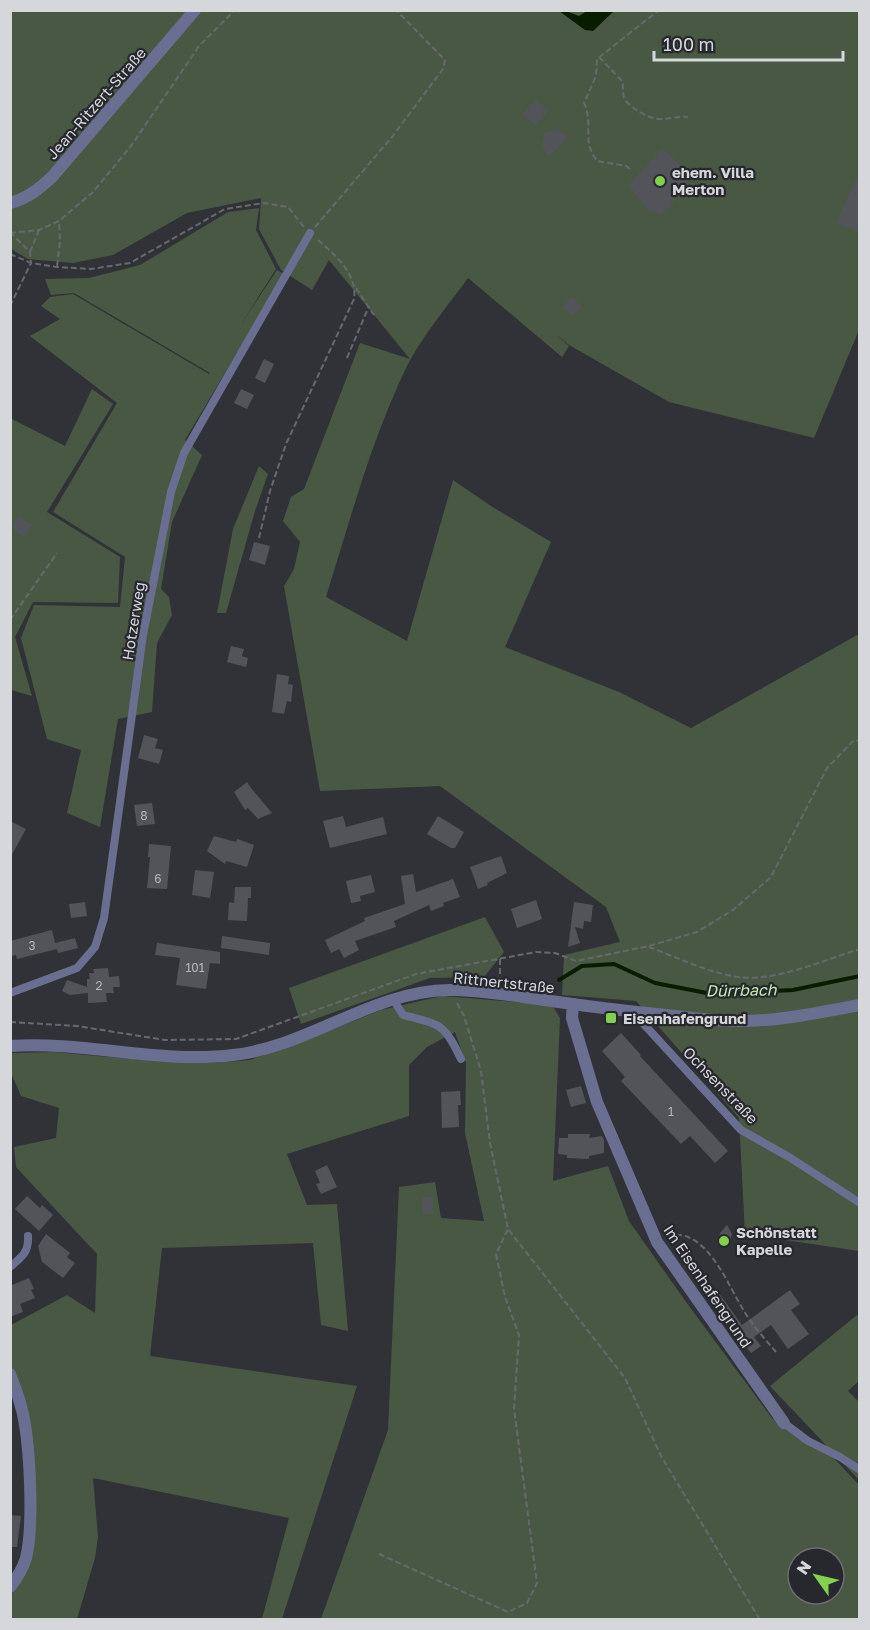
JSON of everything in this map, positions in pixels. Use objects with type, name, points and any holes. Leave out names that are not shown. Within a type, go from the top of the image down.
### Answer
[{"type":"street","name":"Jean-Ritzert-Straße","points":[[10,202],[23,199],[52,177],[195,10]]},
{"type":"street","name":"Rittnertstraße","points":[[10,1046],[56,1046],[178,1057],[233,1055],[275,1046],[393,999],[449,990],[501,994],[635,1012],[748,1021],[807,1015],[860,1005]]},
{"type":"street","name":"Im Eisenhafengrund","points":[[573,1004],[572,1018],[597,1102],[657,1242],[784,1423]]},
{"type":"street","points":[[10,1374],[23,1414],[30,1495],[26,1557],[21,1571],[10,1587]]},
{"type":"lane","name":"Hotzerweg","points":[[10,993],[77,968],[95,947],[104,918],[143,636],[171,492],[184,453],[310,233]]},
{"type":"lane","points":[[393,999],[403,1015],[434,1023],[449,1034],[461,1059]]},
{"type":"lane","name":"Ochsenstraße","points":[[635,1012],[741,1130],[789,1157],[860,1203]]},
{"type":"lane","points":[[10,1267],[26,1252],[28,1236]]},
{"type":"lane","name":"Im Eisenhafengrund","points":[[784,1423],[808,1441],[860,1470]]},
{"type":"path","points":[[11,233],[39,230],[59,221],[93,192],[131,146],[199,46],[235,10]]},
{"type":"path","points":[[310,233],[392,137],[443,69],[445,60],[396,10]]},
{"type":"path","points":[[630,169],[626,166],[597,161],[591,153],[587,130],[590,115],[584,103],[596,76],[597,59],[659,10]]},
{"type":"path","points":[[599,57],[623,82],[623,94],[627,102],[646,115],[658,120],[676,116],[688,117]]},
{"type":"path","points":[[10,254],[32,263],[91,269],[130,262],[225,209],[264,203],[288,207],[310,233],[339,258],[374,315]]},
{"type":"path","points":[[57,267],[60,241],[59,221]]},
{"type":"path","points":[[10,306],[32,263],[30,252],[39,230]]},
{"type":"path","points":[[11,233],[30,252]]},
{"type":"path","points":[[259,538],[270,491],[286,444],[348,313],[356,288]]},
{"type":"path","points":[[346,358],[369,306]]},
{"type":"path","points":[[10,620],[57,554]]},
{"type":"path","points":[[10,1022],[78,1026],[165,1040],[236,1039],[416,974],[536,952],[555,953],[576,961],[649,946],[697,932],[734,910],[771,877],[827,768],[854,740],[860,741]]},
{"type":"path","points":[[649,946],[738,977],[774,975],[860,949]]},
{"type":"path","points":[[500,959],[501,994]]},
{"type":"path","points":[[449,990],[464,1016],[481,1071],[490,1143],[508,1229],[625,1378],[660,1455],[760,1620]]},
{"type":"path","points":[[379,1554],[508,1612],[526,1604],[537,1583],[514,1409],[519,1335],[505,1297],[496,1254],[508,1229]]},
{"type":"path","points":[[657,1242],[677,1233],[691,1237],[720,1266],[744,1312],[776,1352]]},
{"type":"shaded area","points":[[11,11],[859,11],[859,330],[814,438],[669,402],[569,345],[555,334],[569,346],[562,357],[468,278],[419,345],[393,396],[362,481],[326,597],[407,641],[453,480],[551,542],[505,647],[619,692],[691,728],[859,634],[859,1251],[745,1234],[739,1118],[636,1001],[562,995],[564,955],[620,942],[606,907],[440,786],[320,791],[284,586],[294,569],[300,542],[283,521],[291,497],[304,489],[360,343],[410,359],[329,260],[312,290],[281,270],[259,229],[261,198],[187,213],[113,255],[73,263],[28,259],[11,249]]},
{"type":"shaded area","points":[[559,11],[579,16],[587,11],[614,11],[593,31],[585,30]]},
{"type":"shaded area","points":[[259,208],[256,230],[276,269],[240,326],[277,270],[284,274],[185,440],[202,455],[172,522],[161,589],[169,597],[172,615],[157,643],[152,712],[118,719],[100,827],[67,813],[81,750],[47,739],[21,638],[34,605],[120,607],[125,557],[53,512],[117,403],[30,336],[60,319],[41,306],[50,297],[73,294],[209,374],[74,293],[51,295],[45,279],[89,278],[140,265],[228,212]]},
{"type":"shaded area","points":[[92,389],[113,404],[47,512],[120,557],[118,603],[33,602],[15,637],[32,696],[11,690],[10,418],[65,446]]},
{"type":"shaded area","points":[[259,466],[268,474],[226,613],[217,613],[233,529]]},
{"type":"shaded area","points":[[485,917],[504,952],[484,977],[430,978],[301,1024],[289,988]]},
{"type":"shaded area","points":[[442,996],[552,1005],[560,1018],[553,1181],[608,1166],[629,1221],[772,1418],[811,1447],[831,1455],[859,1485],[859,1619],[321,1619],[388,1430],[399,1187],[435,1182],[441,1218],[484,1221],[465,1133],[466,1063],[455,1032],[427,1047],[409,1065],[409,1116],[287,1154],[307,1205],[337,1204],[348,1331],[321,1325],[313,1243],[162,1248],[150,1356],[357,1386],[282,1619],[262,1619],[289,1518],[93,1478],[98,1537],[95,1558],[77,1619],[11,1620],[11,1596],[30,1561],[26,1418],[11,1364],[11,1325],[67,1295],[95,1313],[97,1254],[16,1167],[14,1147],[56,1138],[59,1108],[21,1096],[10,1071],[11,1053],[54,1052],[211,1063],[250,1060],[381,1010]]},
{"type":"shaded area","points":[[857,1315],[860,1318],[859,1381],[848,1391],[859,1402],[859,1480],[770,1386]]},
{"type":"building","points":[[536,99],[549,111],[535,126],[522,114]]},
{"type":"building","points":[[556,130],[569,135],[549,157],[542,142],[545,133]]},
{"type":"building","name":"ehem. Villa Merton","points":[[663,149],[692,176],[672,197],[674,202],[660,215],[655,211],[650,212],[628,185]]},
{"type":"building","points":[[860,171],[860,233],[836,223]]},
{"type":"building","points":[[572,297],[582,306],[572,316],[562,307]]},
{"type":"building","points":[[264,359],[274,364],[265,383],[255,378]]},
{"type":"building","points":[[241,389],[254,395],[247,409],[234,403]]},
{"type":"building","points":[[18,516],[32,525],[25,537],[12,526]]},
{"type":"building","points":[[254,542],[270,546],[265,565],[249,560]]},
{"type":"building","points":[[231,646],[244,649],[242,656],[248,658],[246,667],[227,662]]},
{"type":"building","points":[[277,674],[289,676],[288,684],[293,685],[291,702],[287,701],[284,714],[272,712]]},
{"type":"building","points":[[144,735],[158,739],[155,748],[163,750],[159,764],[138,758]]},
{"type":"building","points":[[247,782],[272,813],[258,819],[248,808],[245,810],[234,792]]},
{"type":"building","points":[[152,803],[155,824],[137,826],[134,805]]},
{"type":"building","points":[[343,816],[346,827],[383,817],[387,834],[330,848],[323,821]]},
{"type":"building","points":[[438,816],[464,832],[455,848],[427,834]]},
{"type":"building","points":[[10,821],[26,829],[10,858]]},
{"type":"building","points":[[214,836],[236,842],[237,839],[254,845],[247,867],[226,861],[225,864],[207,851]]},
{"type":"building","points":[[149,844],[171,846],[167,889],[147,888]]},
{"type":"building","points":[[501,856],[507,873],[478,889],[470,867]]},
{"type":"building","points":[[195,870],[214,872],[210,898],[192,895]]},
{"type":"building","points":[[413,874],[416,892],[453,879],[460,897],[443,903],[444,906],[431,911],[429,905],[394,921],[396,927],[355,941],[359,950],[344,958],[339,949],[331,953],[325,940],[365,921],[364,918],[405,904],[401,876]]},
{"type":"building","points":[[371,875],[375,892],[360,896],[361,901],[351,903],[346,881]]},
{"type":"building","points":[[235,887],[251,887],[247,921],[228,920],[229,902],[234,903]]},
{"type":"building","points":[[536,900],[542,919],[517,928],[511,909]]},
{"type":"building","points":[[85,902],[87,916],[71,918],[69,904]]},
{"type":"building","points":[[574,902],[593,905],[591,922],[584,921],[583,929],[575,927],[580,943],[568,947]]},
{"type":"building","points":[[52,930],[55,943],[75,938],[78,948],[58,953],[57,949],[17,959],[16,955],[10,956],[10,941]]},
{"type":"building","points":[[222,936],[270,943],[269,955],[221,948]]},
{"type":"building","points":[[157,943],[220,952],[220,964],[210,963],[206,989],[176,985],[180,958],[155,955]]},
{"type":"building","points":[[108,968],[109,977],[119,976],[120,987],[113,987],[114,993],[106,993],[107,1002],[88,1003],[88,993],[70,995],[62,991],[67,980],[87,987],[87,979],[90,979],[89,973],[94,973],[93,969]]},
{"type":"building","points":[[621,1033],[728,1151],[715,1163],[690,1136],[681,1144],[621,1081],[625,1077],[602,1051]]},
{"type":"building","points":[[581,1086],[586,1103],[571,1107],[566,1090]]},
{"type":"building","points":[[460,1091],[459,1127],[442,1128],[441,1092]]},
{"type":"building","points":[[568,1134],[590,1134],[589,1138],[602,1136],[604,1153],[589,1156],[589,1159],[567,1158],[567,1155],[558,1154],[559,1138],[568,1138]]},
{"type":"building","points":[[327,1165],[337,1187],[321,1194],[316,1184],[320,1183],[315,1171]]},
{"type":"building","points":[[27,1196],[40,1208],[42,1205],[53,1215],[39,1231],[15,1209]]},
{"type":"building","points":[[422,1197],[433,1197],[433,1214],[422,1214]]},
{"type":"building","points":[[727,1225],[732,1234],[728,1247],[717,1244],[720,1233]]},
{"type":"building","points":[[46,1234],[70,1253],[67,1257],[75,1263],[63,1278],[42,1262],[38,1246]]},
{"type":"building","points":[[29,1278],[35,1298],[20,1304],[23,1312],[10,1317],[10,1281],[12,1285]]},
{"type":"building","points":[[790,1290],[800,1304],[791,1310],[809,1334],[788,1349],[771,1325],[754,1337],[761,1346],[751,1353],[736,1336],[738,1335],[710,1297],[718,1292],[742,1325]]},
{"type":"building","points":[[10,1515],[21,1516],[17,1547],[10,1547]]},
{"type":"waterway","name":"Dürrbach","points":[[559,980],[582,966],[614,964],[655,983],[712,994],[793,990],[860,976]]},
{"type":"place","name":"ehem. Villa Merton","points":[[660,181]]},
{"type":"place","name":"Eisenhafengrund","points":[[611,1018]]},
{"type":"place","name":"Schönstatt Kapelle","points":[[724,1241]]}]
